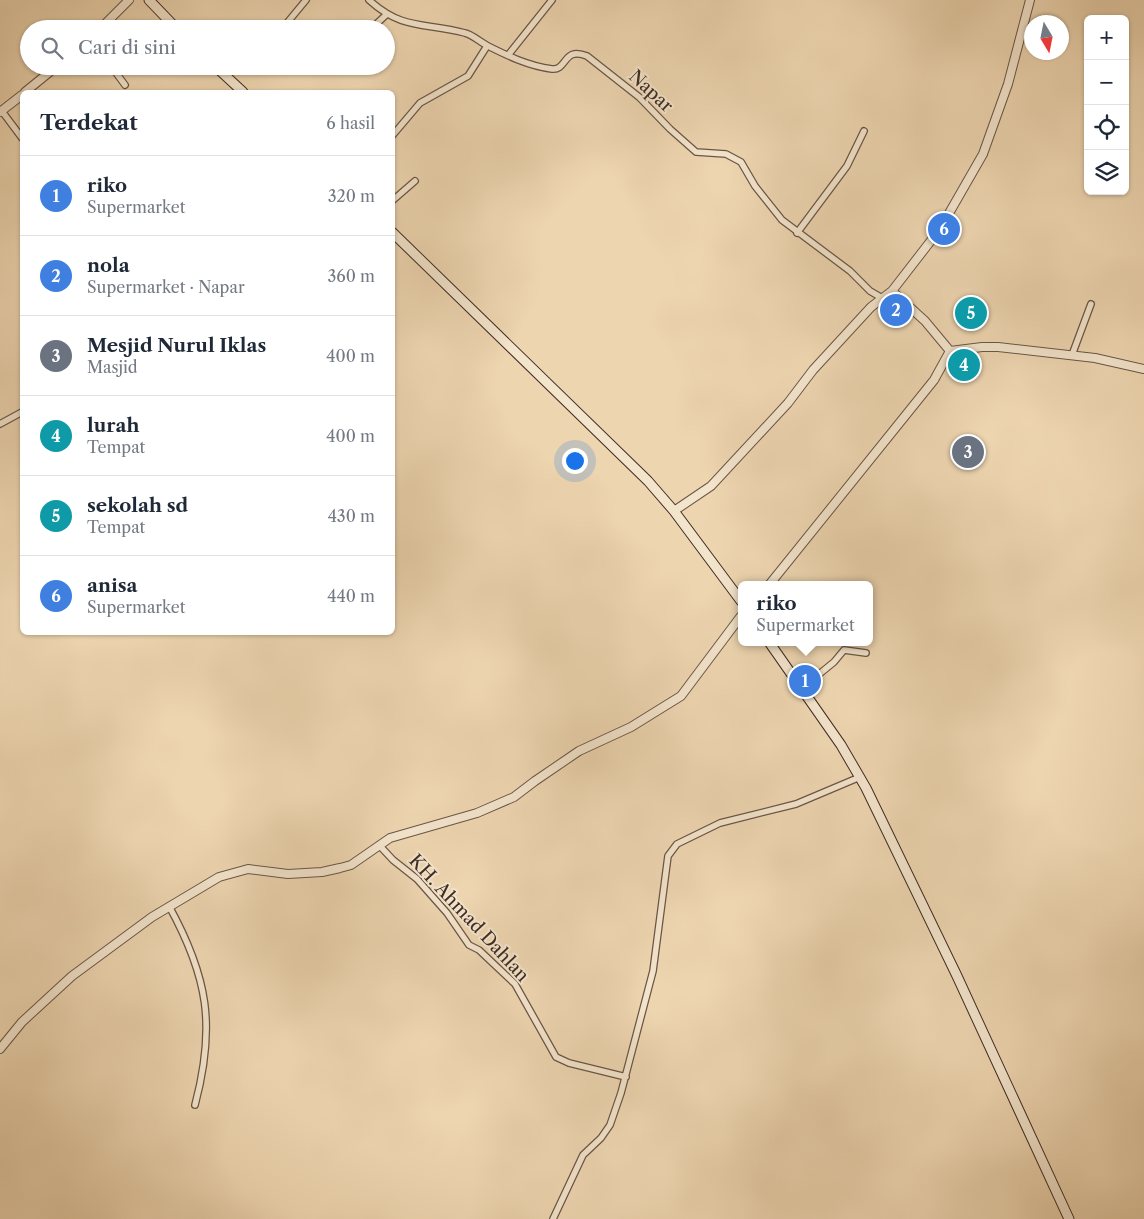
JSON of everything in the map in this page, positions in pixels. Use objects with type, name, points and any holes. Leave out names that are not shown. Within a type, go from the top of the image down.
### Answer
[{"type":"main road","points":[[149,0],[168,20]]},
{"type":"main road","points":[[224,75],[239,90]]},
{"type":"main road","points":[[395,235],[614,447],[674,511],[738,597]]},
{"type":"main road","points":[[772,646],[841,745],[860,777],[957,976],[1069,1219]]},
{"type":"street","points":[[109,20],[129,0]]},
{"type":"street","points":[[289,20],[306,0]]},
{"type":"street","name":"Napar","points":[[369,0],[387,14],[408,24],[466,33],[487,46],[512,56],[509,54]]},
{"type":"street","points":[[509,54],[552,0]]},
{"type":"street","points":[[674,511],[711,486],[788,403],[813,370],[871,307],[892,291],[940,229],[984,154],[1008,84],[1030,0]]},
{"type":"street","points":[[381,20],[387,14]]},
{"type":"street","points":[[395,132],[420,103],[468,76],[487,46]]},
{"type":"street","name":"Napar","points":[[509,54],[528,63],[553,69],[560,66],[573,53],[587,56],[639,97],[692,148],[703,153],[726,154],[742,162],[764,199],[782,220],[850,271],[870,291],[882,298]]},
{"type":"street","points":[[29,90],[46,75]]},
{"type":"street","points":[[118,75],[125,84]]},
{"type":"street","points":[[20,97],[1,111],[20,135]]},
{"type":"street","points":[[797,233],[848,166],[864,131]]},
{"type":"street","points":[[395,198],[415,181]]},
{"type":"street","points":[[892,291],[926,320],[950,351]]},
{"type":"street","points":[[1072,355],[1091,304]]},
{"type":"street","points":[[950,351],[972,347],[998,347],[1072,355],[1144,369]]},
{"type":"street","points":[[772,581],[934,380],[950,351]]},
{"type":"street","points":[[0,424],[20,413]]},
{"type":"street","points":[[0,1047],[22,1022],[72,976],[169,906],[201,886],[238,870],[248,869],[288,874],[322,872],[351,865],[379,844],[406,832],[478,813],[505,802],[579,752],[631,727],[682,696],[738,620]]},
{"type":"street","points":[[801,689],[834,662],[844,650],[866,653]]},
{"type":"street","points":[[553,1219],[584,1155],[601,1138],[610,1125],[626,1077],[653,971],[666,867],[672,848],[720,823],[796,804],[860,777]]},
{"type":"street","name":"KH. Ahmad Dahlan","points":[[379,844],[393,860],[416,879],[447,914],[469,945],[478,950],[515,984],[556,1057],[568,1063],[626,1077]]},
{"type":"street","points":[[169,906],[190,946],[205,997],[204,1065],[195,1105]]},
{"type":"place","name":"anisa","points":[[944,229]]},
{"type":"place","name":"nola","points":[[896,310]]},
{"type":"place","name":"sekolah sd","points":[[971,313]]},
{"type":"place","name":"lurah","points":[[964,365]]},
{"type":"place","name":"Mesjid Nurul Iklas","points":[[968,452]]},
{"type":"place","name":"riko","points":[[805,681]]}]
